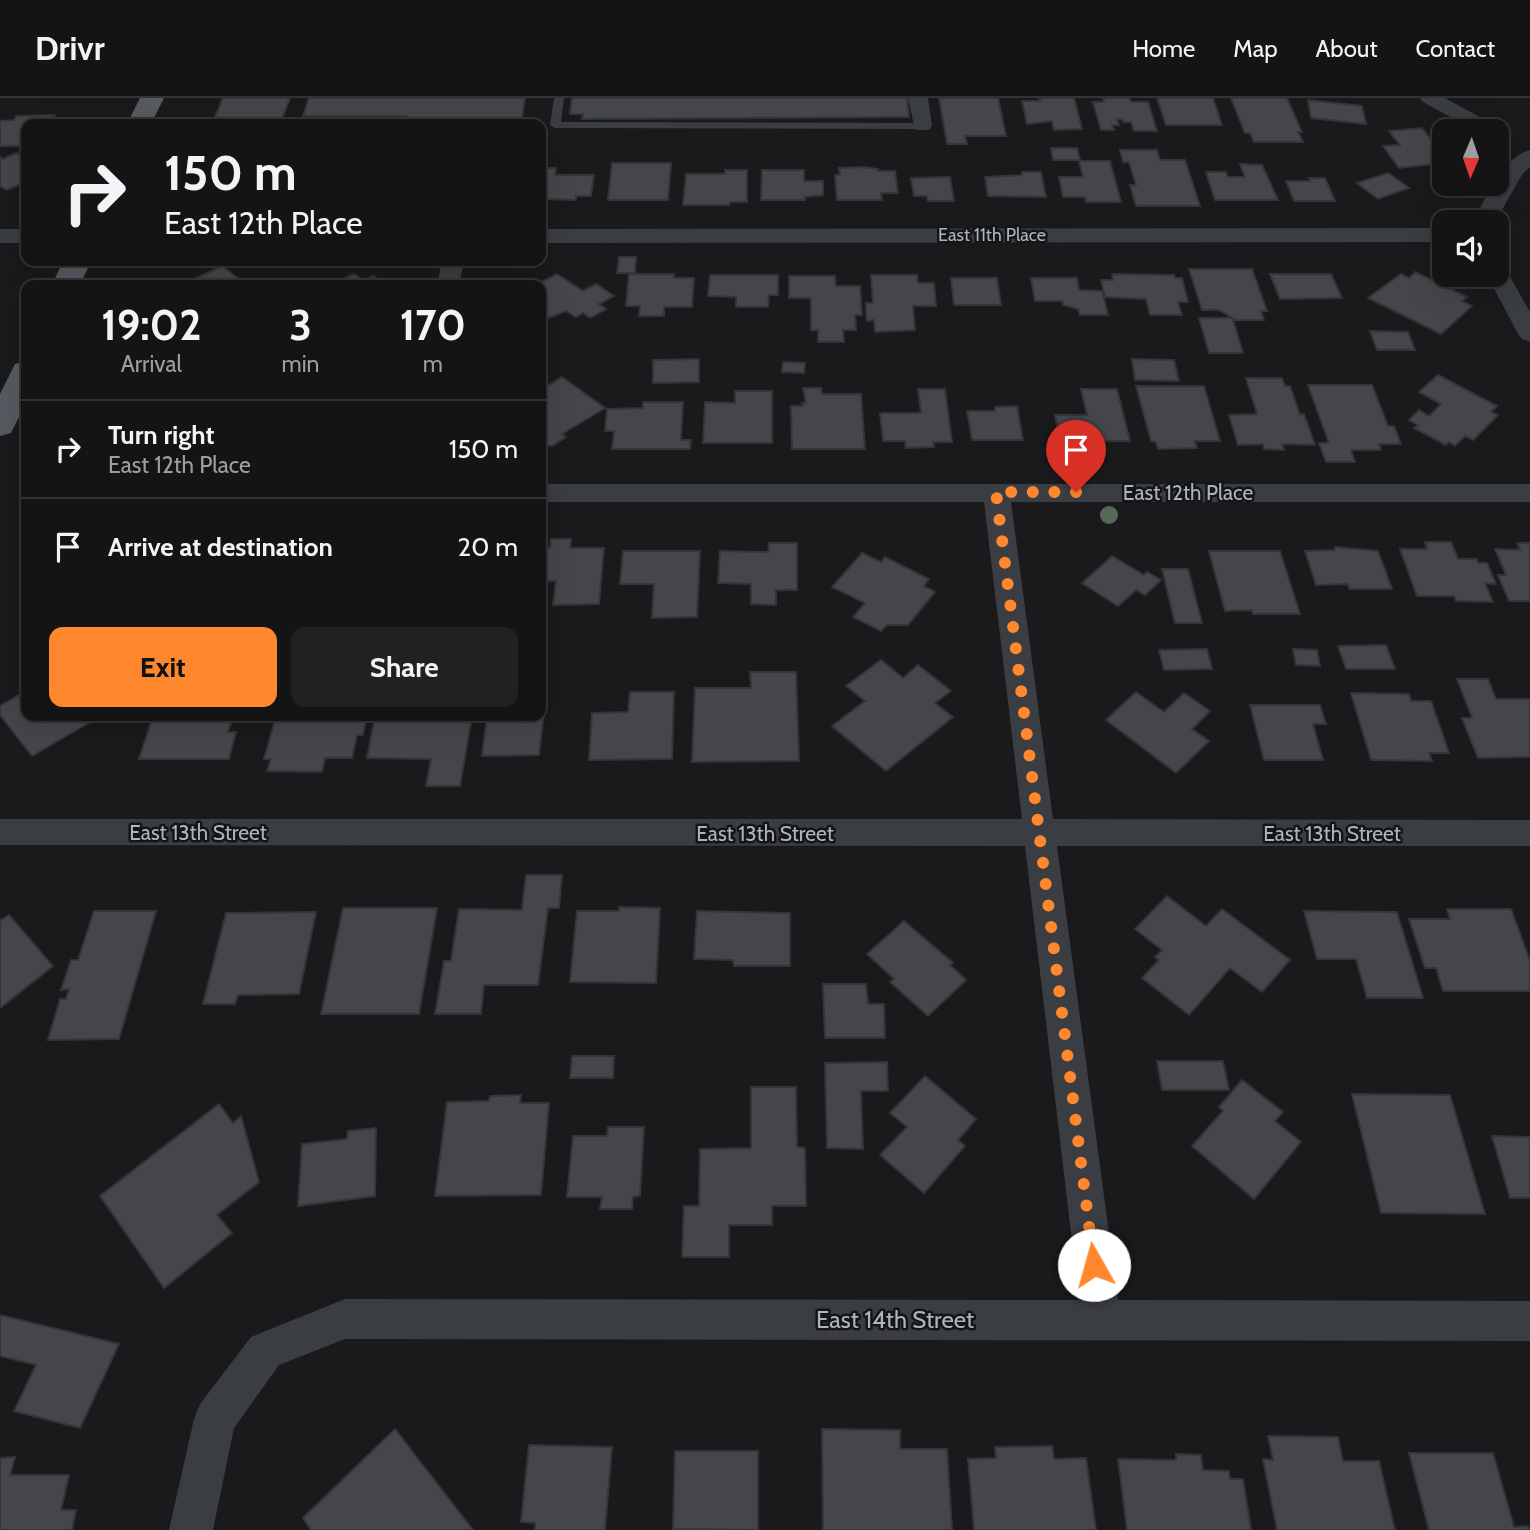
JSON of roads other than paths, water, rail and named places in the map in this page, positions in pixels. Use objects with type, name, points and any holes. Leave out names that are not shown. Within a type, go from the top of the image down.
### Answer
[{"type":"main road","points":[[142,119],[152,98]]},
{"type":"main road","points":[[0,426],[21,382]]},
{"type":"street","points":[[918,98],[922,126]]},
{"type":"street","points":[[1430,98],[1512,144],[1515,169],[1491,210]]},
{"type":"street","name":"East 11th Place","points":[[546,236],[1432,235]]},
{"type":"street","points":[[0,236],[21,236]]},
{"type":"street","points":[[1505,287],[1530,334]]},
{"type":"street","points":[[996,492],[1101,1319]]},
{"type":"street","name":"East 12th Place","points":[[546,494],[1530,493]]},
{"type":"street","name":"East 13th Street","points":[[0,832],[1530,833]]},
{"type":"street","name":"East 14th Street","points":[[191,1530],[215,1419],[265,1351],[345,1318],[1530,1321]]},
{"type":"lane","points":[[559,98],[555,125],[922,126]]}]
